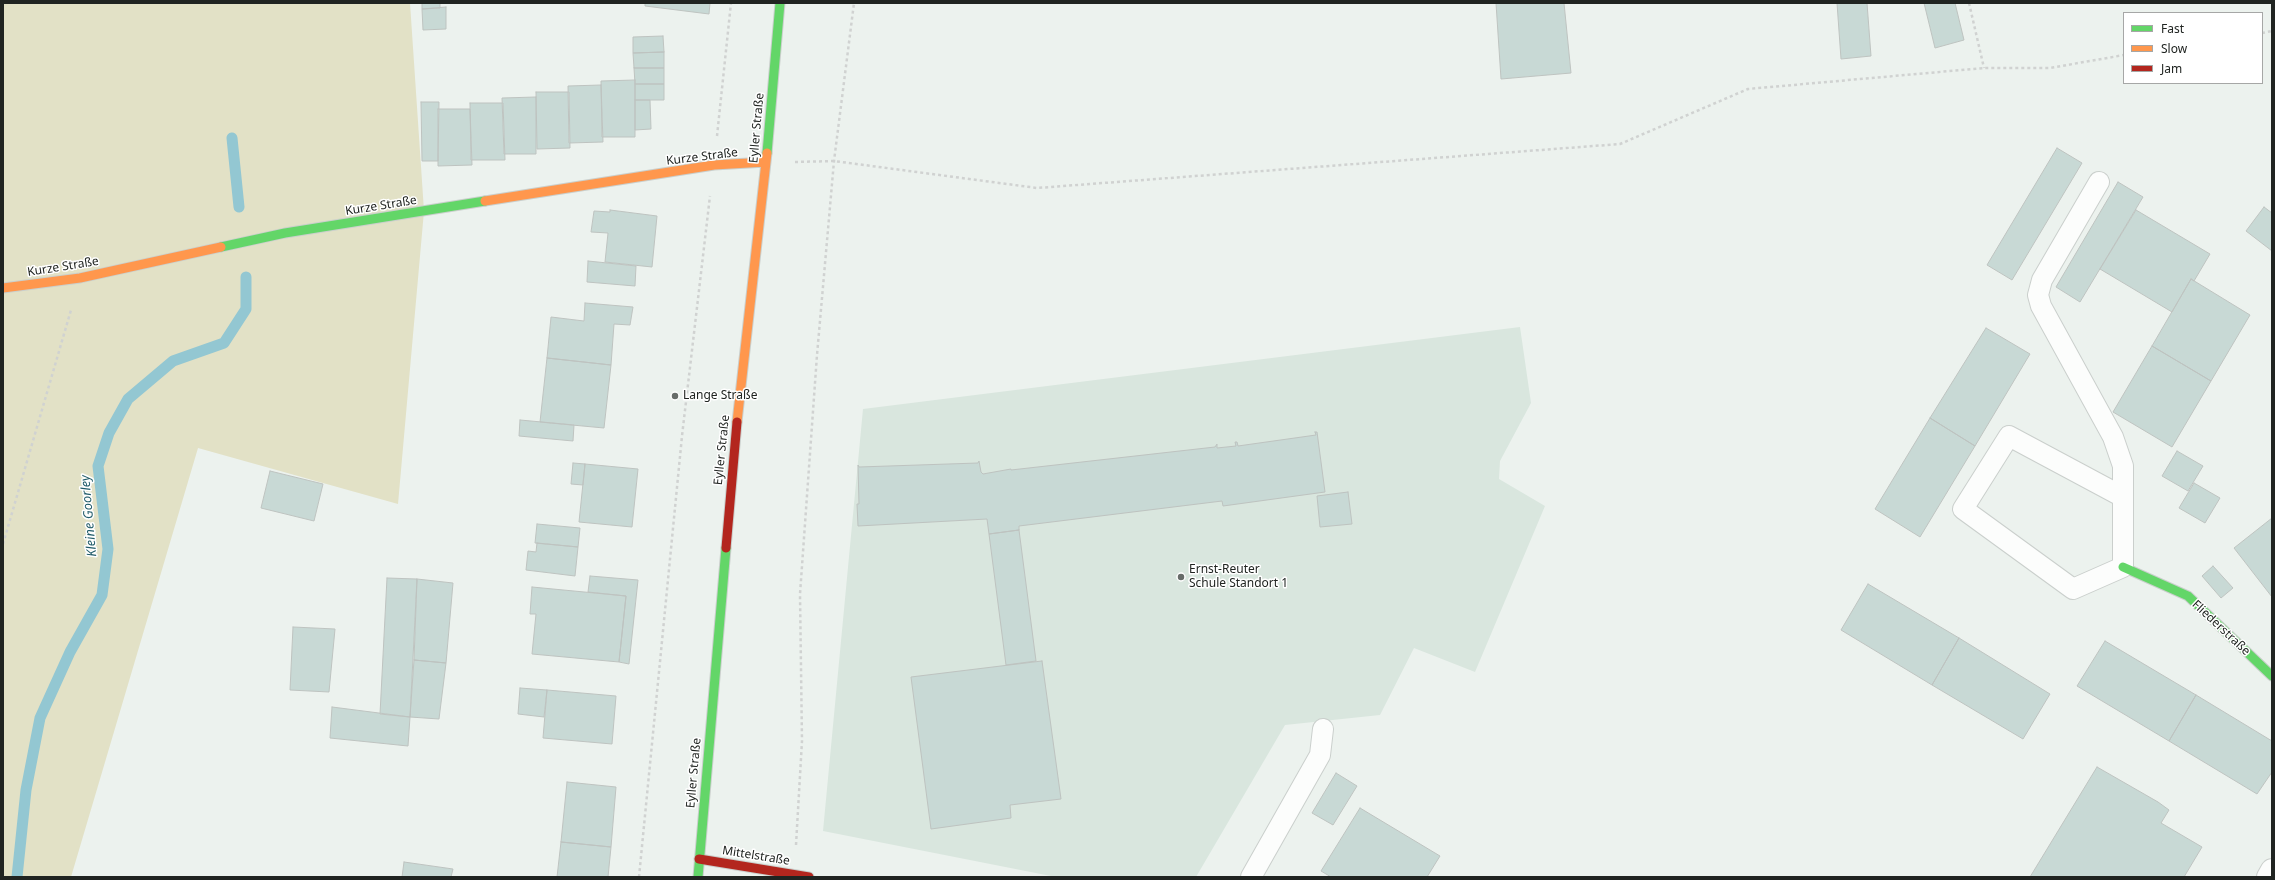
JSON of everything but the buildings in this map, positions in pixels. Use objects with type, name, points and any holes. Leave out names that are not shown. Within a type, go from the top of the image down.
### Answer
[{"type":"street","name":"Eyller Straße","points":[[698,877],[735,441],[766,162],[780,3]]},
{"type":"street","name":"Kurze Straße","points":[[3,288],[80,278],[285,233],[714,165],[766,162]]},
{"type":"street","name":"Fliederstraße","points":[[2123,567],[2188,596],[2272,676]]},
{"type":"street","name":"Mittelstraße","points":[[699,859],[809,877]]},
{"type":"street","points":[[2268,877],[2272,870]]},
{"type":"lane","points":[[2099,182],[2042,280],[2038,295],[2041,306],[2113,437],[2123,466],[2123,497],[2123,567],[2074,589],[1963,510],[2009,436],[2123,497]]},
{"type":"lane","points":[[1251,877],[1320,755],[1323,729]]},
{"type":"path","points":[[639,877],[682,436],[714,165],[731,3]]},
{"type":"path","points":[[795,875],[802,741],[800,594],[817,355],[834,161],[854,3]]},
{"type":"path","points":[[1970,3],[1984,68]]},
{"type":"path","points":[[766,162],[834,161],[1037,188],[1620,144],[1748,89],[1984,68],[2050,68],[2123,56]]},
{"type":"path","points":[[3,544],[80,278]]},
{"type":"shaded area","name":"Ernst-Reuter Schule Standort 1","points":[[1520,327],[1531,403],[1500,461],[1499,479],[1545,506],[1475,672],[1414,648],[1380,715],[1285,725],[1196,877],[1056,877],[823,831],[863,409]]},
{"type":"green space","points":[[3,3],[410,3],[424,211],[398,504],[198,448],[71,877],[3,877]]},
{"type":"waterway","name":"Kleine Goorley","points":[[232,138],[239,207]]},
{"type":"waterway","name":"Kleine Goorley","points":[[17,877],[26,790],[40,718],[70,652],[102,595],[108,549],[98,466],[109,433],[128,399],[173,361],[224,343],[246,309],[246,277]]},
{"type":"traffic: fast","points":[[767,153],[780,3]]},
{"type":"traffic: fast","points":[[221,247],[285,233],[485,201]]},
{"type":"traffic: fast","points":[[698,877],[726,548]]},
{"type":"traffic: fast","points":[[2123,567],[2188,596],[2272,676]]},
{"type":"traffic: slow","points":[[737,422],[767,153]]},
{"type":"traffic: slow","points":[[485,201],[714,165],[766,162]]},
{"type":"traffic: slow","points":[[3,288],[80,278],[221,247]]},
{"type":"traffic: jam","points":[[726,548],[737,422]]},
{"type":"traffic: jam","points":[[699,859],[809,877]]},
{"type":"place","name":"Lange Straße","points":[[675,396]]},
{"type":"place","name":"Ernst-Reuter Schule Standort 1","points":[[1181,577]]}]
